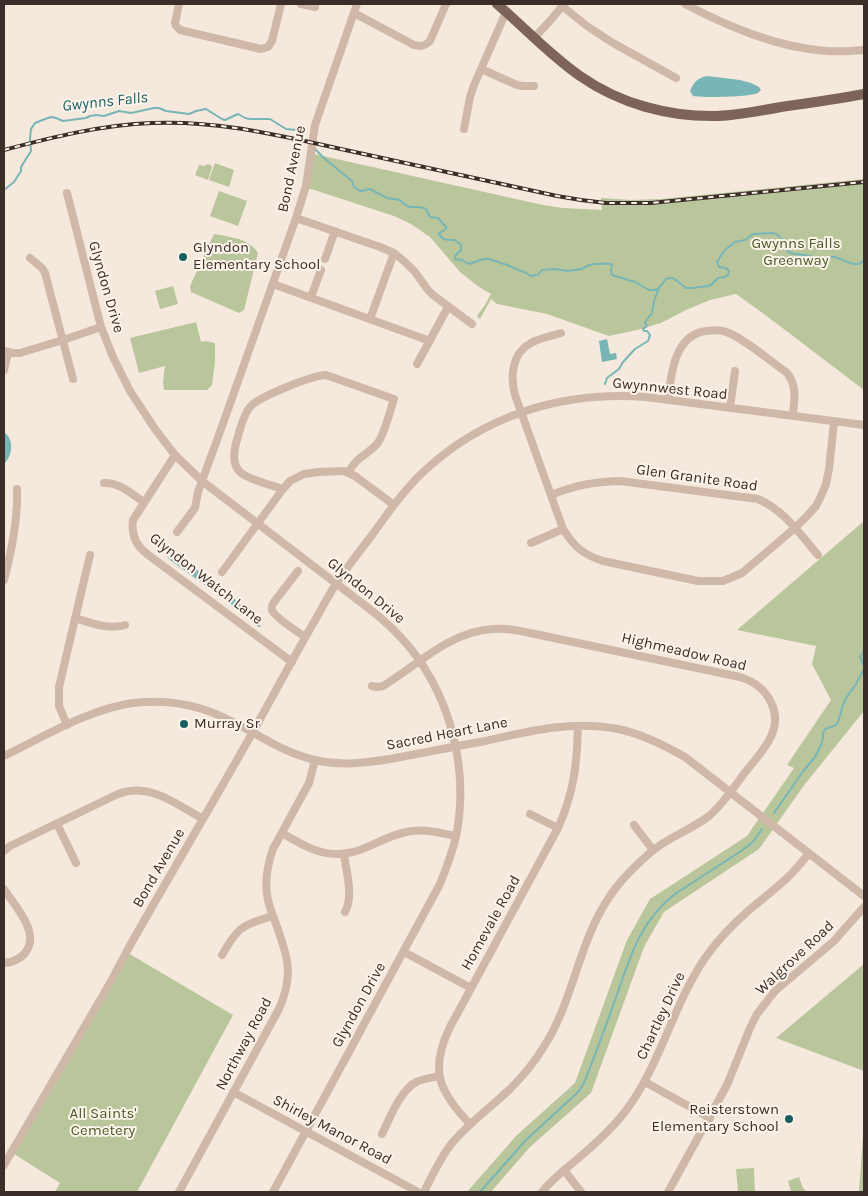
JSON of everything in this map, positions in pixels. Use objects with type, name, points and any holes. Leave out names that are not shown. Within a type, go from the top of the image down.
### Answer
[{"type":"main road","points":[[497,4],[567,67],[596,86],[624,100],[652,109],[700,116],[731,115],[864,94]]},
{"type":"street","points":[[179,4],[176,23],[180,30],[261,49],[268,47],[272,41],[281,4]]},
{"type":"street","points":[[300,4],[315,7]]},
{"type":"street","name":"Bond Avenue","points":[[178,532],[195,508],[198,492],[296,218],[306,186],[315,125],[357,4]]},
{"type":"street","points":[[354,13],[414,45],[422,46],[427,44],[432,36],[446,4]]},
{"type":"street","points":[[685,4],[746,33],[784,44],[828,51],[864,50]]},
{"type":"street","points":[[534,38],[563,5],[600,35],[676,78]]},
{"type":"street","points":[[464,129],[474,85],[506,12]]},
{"type":"street","points":[[481,69],[517,85],[534,86]]},
{"type":"street","name":"Glyndon Drive","points":[[67,193],[101,327],[130,391],[148,419],[175,455],[202,481],[383,619],[397,633],[420,661],[432,680],[451,725],[460,783],[460,802],[456,836],[449,861],[440,884],[404,952],[273,1192]]},
{"type":"street","points":[[296,218],[394,253],[410,266],[428,290],[472,324]]},
{"type":"street","points":[[325,259],[335,231]]},
{"type":"street","points":[[370,319],[394,253]]},
{"type":"street","points":[[30,258],[45,273],[73,378]]},
{"type":"street","points":[[311,298],[321,270]]},
{"type":"street","points":[[273,284],[430,340]]},
{"type":"street","points":[[417,364],[448,307]]},
{"type":"street","points":[[4,370],[6,352],[20,353],[101,327]]},
{"type":"street","points":[[668,400],[672,368],[678,352],[685,342],[702,331],[723,331],[747,344],[786,372],[793,382],[794,388],[795,398],[792,416]]},
{"type":"street","points":[[561,333],[531,343],[518,356],[512,378],[515,395],[563,529],[576,547],[603,561],[698,581],[723,581],[742,573],[795,528],[816,506],[826,484],[834,422]]},
{"type":"street","points":[[730,408],[735,371]]},
{"type":"street","points":[[283,489],[250,478],[239,471],[236,466],[234,449],[248,409],[257,401],[316,376],[326,375],[394,399],[380,440],[356,461],[349,472]]},
{"type":"street","name":"Gwynnwest Road","points":[[336,583],[394,505],[422,474],[454,448],[489,426],[521,412],[548,404],[586,397],[627,396],[864,426]]},
{"type":"street","points":[[225,418],[242,424]]},
{"type":"street","name":"Glyndon Watch Lane","points":[[175,455],[133,520],[134,539],[137,545],[292,662]]},
{"type":"street","points":[[222,572],[283,489],[290,481],[304,474],[339,470],[349,472],[394,505]]},
{"type":"street","name":"Glen Granite Road","points":[[551,495],[573,486],[620,481],[750,498],[766,502],[783,514],[818,555]]},
{"type":"street","points":[[104,483],[114,483],[144,502]]},
{"type":"street","points":[[4,580],[15,533],[18,489]]},
{"type":"street","points":[[531,543],[563,529]]},
{"type":"street","points":[[67,725],[59,706],[59,687],[90,555]]},
{"type":"street","points":[[298,571],[274,602],[272,610],[276,616],[305,637]]},
{"type":"street","name":"Bond Avenue","points":[[4,1166],[110,983],[336,583]]},
{"type":"street","points":[[75,618],[112,627],[125,625]]},
{"type":"street","name":"Highmeadow Road","points":[[372,686],[382,686],[439,647],[460,636],[482,630],[505,629],[540,634],[740,677],[749,680],[764,690],[772,702],[774,710],[774,726],[769,742],[731,792],[709,815],[653,850],[626,875],[609,897],[590,935],[558,1021],[545,1046],[520,1079],[460,1134],[446,1152],[424,1192]]},
{"type":"street","name":"Sacred Heart Lane","points":[[4,756],[92,714],[113,707],[135,703],[178,704],[208,711],[283,749],[315,760],[334,763],[368,763],[549,728],[601,727],[651,740],[685,757],[864,896]]},
{"type":"street","name":"Homevale Road","points":[[470,1124],[450,1102],[442,1085],[439,1076],[440,1053],[445,1037],[558,828],[569,800],[576,770],[578,726]]},
{"type":"street","name":"Northway Road","points":[[179,1192],[279,1009],[286,990],[287,959],[267,894],[266,877],[272,854],[309,783],[315,760]]},
{"type":"street","points":[[4,851],[10,846],[118,794],[137,790],[159,794],[203,819]]},
{"type":"street","points":[[530,814],[558,828]]},
{"type":"street","points":[[57,824],[76,863]]},
{"type":"street","points":[[634,825],[653,850]]},
{"type":"street","points":[[282,833],[317,850],[335,854],[344,854],[366,848],[410,831],[433,831],[456,836]]},
{"type":"street","name":"Chartley Drive","points":[[542,1192],[564,1170],[597,1143],[633,1102],[654,1065],[686,991],[705,959],[726,932],[787,878],[809,853]]},
{"type":"street","points":[[344,854],[350,897],[349,905],[345,912]]},
{"type":"street","points":[[4,889],[26,922],[31,934],[29,946],[22,956],[15,961],[4,963]]},
{"type":"street","name":"Walgrove Road","points":[[668,1192],[727,1085],[757,1014],[784,983],[834,941],[864,907]]},
{"type":"street","points":[[222,955],[231,939],[239,930],[252,922],[273,916]]},
{"type":"street","points":[[404,952],[471,988]]},
{"type":"street","points":[[382,1134],[400,1100],[410,1087],[426,1078],[439,1076]]},
{"type":"street","points":[[644,1082],[710,1118]]},
{"type":"street","name":"Shirley Manor Road","points":[[233,1092],[418,1192]]},
{"type":"street","points":[[564,1170],[582,1192]]},
{"type":"green space","name":"Gwynns Falls Greenway","points":[[314,154],[543,205],[602,210],[601,198],[661,199],[864,179],[864,390],[736,294],[710,300],[661,323],[609,336],[547,314],[497,304],[491,299],[480,319],[477,316],[491,294],[460,272],[430,237],[411,224],[394,216],[308,188]]},
{"type":"green space","points":[[215,163],[234,170],[229,187],[209,180]]},
{"type":"green space","points":[[207,164],[211,165],[212,168],[208,180],[195,175],[199,165],[205,166]]},
{"type":"green space","points":[[219,191],[247,201],[238,226],[210,216]]},
{"type":"green space","points":[[214,234],[244,241],[250,244],[258,253],[244,310],[239,313],[191,292],[190,286]]},
{"type":"green space","points":[[173,286],[178,304],[160,309],[155,291]]},
{"type":"green space","points":[[196,322],[201,342],[215,343],[212,385],[207,390],[164,390],[165,366],[139,373],[130,338]]},
{"type":"green space","points":[[864,521],[864,711],[805,784],[759,849],[664,912],[644,947],[591,1093],[529,1148],[491,1192],[467,1192],[516,1136],[575,1083],[627,940],[650,899],[747,836],[794,768],[787,765],[831,700],[812,664],[816,646],[737,630]]},
{"type":"green space","name":"All Saints' Cemetery","points":[[128,953],[233,1015],[137,1192],[55,1192],[60,1183],[14,1154]]},
{"type":"green space","points":[[864,964],[864,1071],[776,1038]]},
{"type":"green space","points":[[864,1132],[864,1192],[859,1192],[863,1135]]},
{"type":"green space","points":[[754,1168],[755,1192],[738,1192],[736,1169]]},
{"type":"green space","points":[[799,1177],[803,1188],[807,1192],[791,1192],[788,1181]]},
{"type":"water","points":[[707,76],[740,80],[751,83],[761,90],[758,93],[746,95],[693,96],[690,91],[694,83],[698,79]]},
{"type":"water","points":[[607,339],[610,354],[616,353],[617,359],[602,362],[599,341]]},
{"type":"water","points":[[4,432],[11,443],[10,455],[5,463],[4,463]]},
{"type":"water","points":[[167,550],[179,556],[232,596],[261,626],[257,626],[235,607],[170,560],[165,552]]},
{"type":"waterway","name":"Gwynns Falls","points":[[4,190],[14,182],[31,151],[31,129],[35,123],[51,117],[63,121],[96,115],[104,116],[119,111],[131,113],[154,108],[189,114],[206,109],[225,120],[238,114],[250,119],[270,119],[286,129],[297,130],[300,132],[301,137]]},
{"type":"waterway","name":"Gwynns Falls","points":[[315,149],[352,181],[357,189],[361,191],[370,189],[387,198],[400,200],[407,206],[426,209],[430,217],[438,218],[446,227],[439,234],[441,237],[446,240],[455,240],[461,245],[461,250],[455,256],[455,259],[469,264],[489,259],[531,276],[538,275],[542,270],[568,271],[582,269],[592,264],[612,264],[612,275],[635,282],[649,290],[659,288],[666,279],[670,278],[673,278],[686,288],[692,288],[711,285],[718,278],[728,275],[729,271],[726,268],[719,267],[717,262],[724,251],[735,242],[745,240],[753,234],[773,233],[778,235],[784,247],[790,253],[824,260],[835,257],[853,264],[859,264],[864,260]]},
{"type":"waterway","points":[[605,384],[607,378],[619,369],[635,349],[648,341],[650,335],[643,329],[647,326],[645,322],[652,313],[659,288]]},
{"type":"waterway","points":[[864,651],[860,657],[864,666]]},
{"type":"waterway","points":[[774,813],[815,757],[821,745],[825,729],[836,725],[838,722],[846,698],[864,669]]},
{"type":"waterway","points":[[480,1192],[525,1141],[578,1092],[584,1083],[631,955],[653,916],[675,894],[753,842],[762,829]]},
{"type":"railway","points":[[4,150],[96,129],[133,124],[177,123],[202,124],[277,135],[557,196],[606,203],[651,203],[864,182]]},
{"type":"place","name":"Glyndon Elementary School","points":[[183,257]]},
{"type":"place","name":"Murray Sr","points":[[184,724]]},
{"type":"place","name":"Reisterstown Elementary School","points":[[789,1119]]}]
